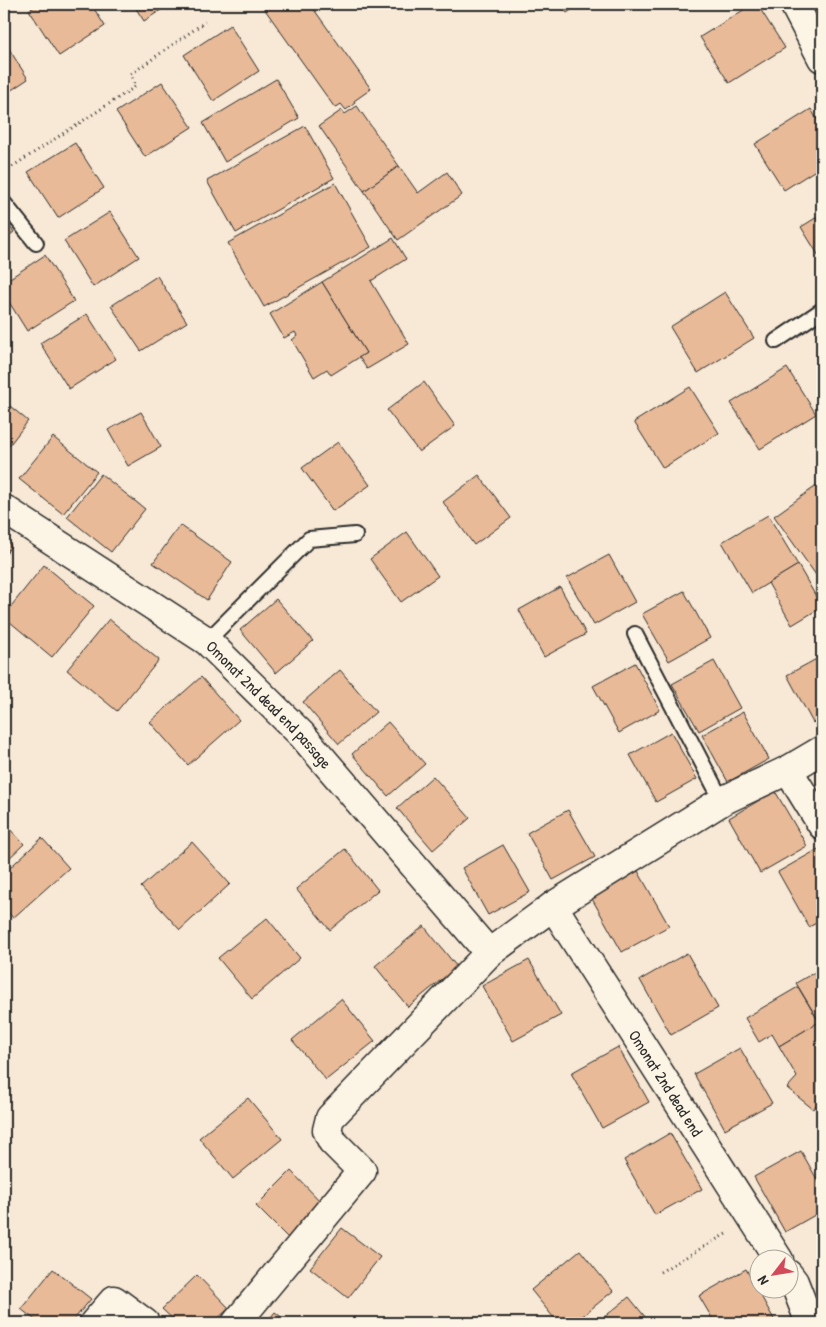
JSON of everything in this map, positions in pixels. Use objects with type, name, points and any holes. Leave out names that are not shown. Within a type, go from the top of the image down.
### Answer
[{"type":"street","points":[[794,4],[822,58]]},
{"type":"street","name":"Omonat 2nd dead end passage","points":[[4,508],[207,641],[302,735],[490,953]]},
{"type":"street","points":[[236,1323],[362,1171],[332,1141],[327,1130],[330,1118],[490,953],[553,906],[722,801],[788,770],[822,750]]},
{"type":"street","points":[[788,770],[822,825]]},
{"type":"street","name":"Omonat 2nd dead end","points":[[553,906],[773,1250]]},
{"type":"street","points":[[798,1292],[810,1323]]},
{"type":"street","points":[[94,1323],[114,1300],[145,1323]]},
{"type":"lane","points":[[4,203],[36,243]]},
{"type":"lane","points":[[776,341],[822,310]]},
{"type":"lane","points":[[207,641],[308,539],[356,535]]},
{"type":"lane","points":[[635,634],[722,801]]},
{"type":"path","points":[[4,172],[135,87],[130,74],[205,22]]},
{"type":"path","points":[[660,1272],[753,1218]]},
{"type":"building","points":[[39,4],[91,4],[105,26],[59,56],[29,10]]},
{"type":"building","points":[[133,4],[170,4],[144,21]]},
{"type":"building","points":[[261,4],[310,4],[371,89],[354,101],[355,103],[346,110],[341,104],[335,108]]},
{"type":"building","points":[[559,4],[580,4],[567,13]]},
{"type":"building","points":[[753,4],[757,4],[785,48],[729,83],[700,37]]},
{"type":"building","points":[[230,25],[259,71],[213,101],[184,55]]},
{"type":"building","points":[[4,41],[28,79],[4,95]]},
{"type":"building","points":[[276,79],[299,118],[225,162],[203,123]]},
{"type":"building","points":[[162,82],[192,127],[145,157],[116,112]]},
{"type":"building","points":[[357,106],[399,166],[364,191],[319,126],[342,110],[345,114]]},
{"type":"building","points":[[811,109],[822,128],[822,166],[784,190],[755,144]]},
{"type":"building","points":[[305,126],[334,178],[236,233],[207,181]]},
{"type":"building","points":[[75,143],[104,188],[58,218],[28,172]]},
{"type":"building","points":[[399,166],[418,193],[447,172],[462,195],[398,240],[364,191]]},
{"type":"building","points":[[335,183],[371,247],[264,307],[228,243]]},
{"type":"building","points":[[4,206],[16,223],[10,227],[14,232],[4,240]]},
{"type":"building","points":[[110,212],[139,257],[93,287],[64,241]]},
{"type":"building","points":[[822,214],[822,261],[801,227]]},
{"type":"building","points":[[393,238],[406,259],[371,281],[409,344],[367,369],[359,357],[366,353],[322,282]]},
{"type":"building","points":[[45,255],[74,301],[27,331],[4,294],[4,282]]},
{"type":"building","points":[[157,276],[187,322],[141,351],[111,306]]},
{"type":"building","points":[[322,282],[366,353],[331,375],[327,369],[314,377],[292,340],[297,336],[295,332],[284,338],[270,314]]},
{"type":"building","points":[[725,292],[754,338],[698,373],[670,327]]},
{"type":"building","points":[[87,314],[116,359],[69,389],[40,343]]},
{"type":"building","points":[[787,368],[816,414],[760,449],[731,403]]},
{"type":"building","points":[[424,382],[455,426],[419,452],[387,410]]},
{"type":"building","points":[[690,387],[719,433],[663,468],[634,422]]},
{"type":"building","points":[[4,401],[28,421],[4,452]]},
{"type":"building","points":[[141,412],[161,447],[128,466],[108,430]]},
{"type":"building","points":[[53,437],[97,472],[63,514],[19,479]]},
{"type":"building","points":[[338,442],[370,485],[333,511],[302,468]]},
{"type":"building","points":[[101,474],[145,509],[111,552],[67,517]]},
{"type":"building","points":[[479,475],[511,518],[474,545],[443,502]]},
{"type":"building","points":[[822,482],[822,570],[816,575],[774,516]]},
{"type":"building","points":[[768,515],[798,565],[752,593],[722,542]]},
{"type":"building","points":[[180,525],[232,562],[207,600],[153,563]]},
{"type":"building","points":[[407,532],[438,576],[401,602],[370,559]]},
{"type":"building","points":[[4,541],[11,545],[4,558]]},
{"type":"building","points":[[609,555],[635,602],[594,625],[567,578]]},
{"type":"building","points":[[44,565],[94,606],[52,657],[4,617]]},
{"type":"building","points":[[798,565],[822,607],[792,625],[768,583]]},
{"type":"building","points":[[560,587],[586,634],[544,657],[519,610]]},
{"type":"building","points":[[684,591],[710,638],[669,661],[642,614]]},
{"type":"building","points":[[276,599],[313,641],[276,673],[240,630]]},
{"type":"building","points":[[109,619],[159,660],[117,711],[67,670]]},
{"type":"building","points":[[822,656],[822,717],[813,723],[787,675]]},
{"type":"building","points":[[714,661],[740,708],[699,731],[672,684]]},
{"type":"building","points":[[635,663],[660,710],[619,733],[593,686]]},
{"type":"building","points":[[340,670],[376,712],[339,744],[303,702]]},
{"type":"building","points":[[201,677],[239,720],[188,765],[150,722]]},
{"type":"building","points":[[743,712],[769,759],[728,782],[702,735]]},
{"type":"building","points":[[388,722],[425,764],[388,796],[352,754]]},
{"type":"building","points":[[671,732],[697,779],[656,802],[630,755]]},
{"type":"building","points":[[433,776],[470,818],[433,850],[397,808]]},
{"type":"building","points":[[775,791],[807,846],[760,873],[729,818]]},
{"type":"building","points":[[568,810],[595,857],[553,880],[527,833]]},
{"type":"building","points":[[4,823],[24,844],[4,863]]},
{"type":"building","points":[[42,838],[69,868],[13,918],[4,908],[4,873]]},
{"type":"building","points":[[192,842],[230,884],[180,930],[141,887]]},
{"type":"building","points":[[503,845],[530,892],[488,915],[462,868]]},
{"type":"building","points":[[822,847],[822,920],[809,927],[778,872]]},
{"type":"building","points":[[345,849],[378,890],[330,930],[296,889]]},
{"type":"building","points":[[638,871],[669,926],[622,952],[591,897]]},
{"type":"building","points":[[267,918],[300,958],[252,999],[218,958]]},
{"type":"building","points":[[424,926],[457,967],[408,1007],[375,966]]},
{"type":"building","points":[[687,953],[718,1008],[671,1035],[640,980]]},
{"type":"building","points":[[529,960],[561,1015],[513,1041],[482,986]]},
{"type":"building","points":[[815,972],[822,984],[822,1015],[817,1018],[796,983]]},
{"type":"building","points":[[798,987],[819,1022],[779,1046],[772,1034],[759,1042],[745,1018]]},
{"type":"building","points":[[341,999],[375,1041],[326,1080],[292,1040]]},
{"type":"building","points":[[819,1022],[822,1027],[822,1097],[813,1109],[787,1088],[797,1077],[779,1046]]},
{"type":"building","points":[[618,1047],[649,1102],[602,1128],[571,1073]]},
{"type":"building","points":[[740,1048],[772,1103],[725,1129],[694,1074]]},
{"type":"building","points":[[248,1098],[282,1139],[233,1179],[199,1138]]},
{"type":"building","points":[[670,1133],[702,1189],[655,1215],[624,1160]]},
{"type":"building","points":[[801,1151],[822,1188],[822,1211],[785,1232],[754,1177]]},
{"type":"building","points":[[291,1171],[323,1204],[288,1238],[256,1206]]},
{"type":"building","points":[[342,1228],[380,1257],[348,1298],[310,1268]]},
{"type":"building","points":[[580,1250],[613,1291],[574,1323],[558,1323],[531,1290]]},
{"type":"building","points":[[53,1269],[91,1299],[71,1323],[39,1323],[21,1309]]},
{"type":"building","points":[[746,1269],[748,1273],[748,1300],[763,1300],[776,1323],[715,1323],[699,1296]]},
{"type":"building","points":[[197,1275],[229,1308],[213,1323],[177,1323],[162,1309]]},
{"type":"building","points":[[629,1297],[650,1323],[597,1323]]},
{"type":"building","points":[[275,1312],[289,1323],[266,1323]]}]
